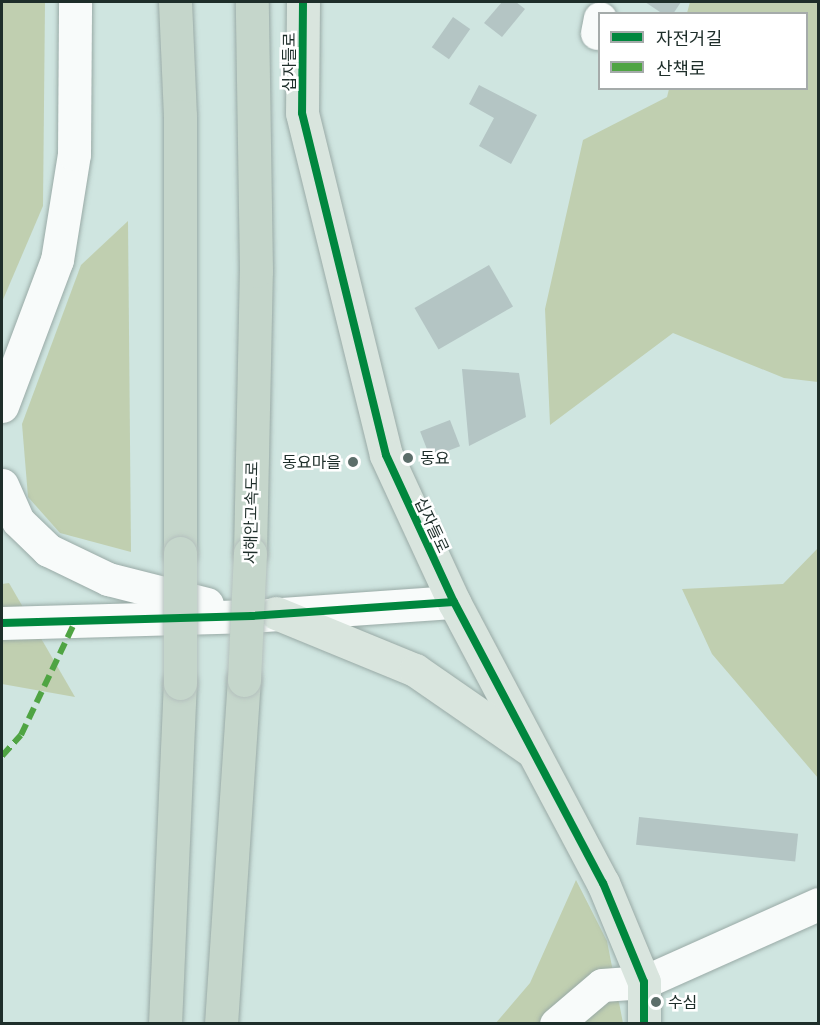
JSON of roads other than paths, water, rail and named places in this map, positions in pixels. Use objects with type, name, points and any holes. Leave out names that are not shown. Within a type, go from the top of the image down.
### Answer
[{"type":"highway","points":[[165,1023],[180,683],[180,116],[175,2]]},
{"type":"highway","name":"서해안고속도로","points":[[221,1023],[250,554],[256,271],[252,2]]},
{"type":"main road","name":"십자들로","points":[[303,2],[302,113],[345,300],[386,454],[454,602],[539,756],[603,883],[644,982],[644,1023]]},
{"type":"main road","points":[[264,615],[415,670],[539,756]]},
{"type":"street","points":[[2,406],[57,260],[74,154],[75,2]]},
{"type":"street","points":[[2,485],[18,521],[48,549],[108,579],[264,615]]},
{"type":"street","points":[[2,623],[264,615],[454,602]]},
{"type":"street","points":[[556,1023],[602,985],[644,982],[819,904]]},
{"type":"place","name":"동요","points":[[408,458]]},
{"type":"place","name":"동요마을","points":[[353,462]]},
{"type":"place","name":"수심","points":[[656,1002]]}]
